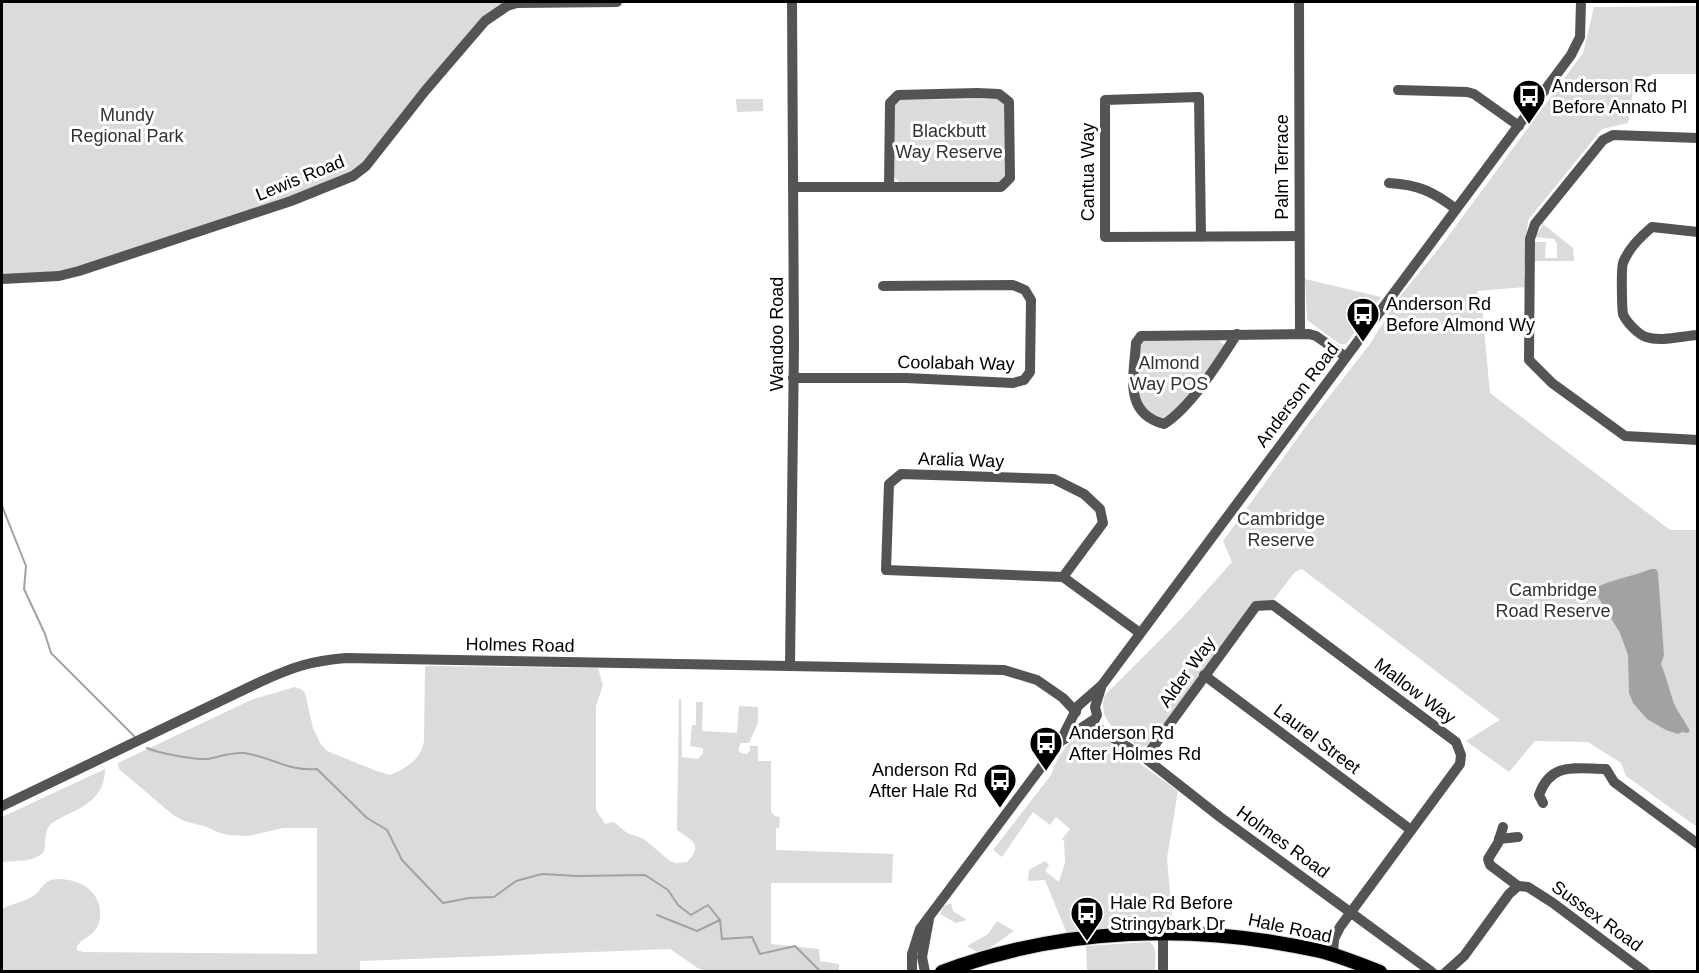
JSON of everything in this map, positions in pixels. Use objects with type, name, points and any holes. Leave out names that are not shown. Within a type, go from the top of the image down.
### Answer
[{"type":"main road","name":"Hale Road","points":[[942,972],[1006,953],[1069,940],[1123,933],[1163,933],[1236,936],[1327,953],[1380,972]]},
{"type":"street","name":"Lewis Road","points":[[2,279],[59,276],[79,272],[291,201],[353,176],[366,166],[424,91],[485,21],[499,11],[517,3],[617,2]]},
{"type":"street","name":"Wandoo Road","points":[[790,666],[794,187],[792,2]]},
{"type":"street","name":"Palm Terrace","points":[[1299,2],[1300,333]]},
{"type":"street","name":"Anderson Road","points":[[912,972],[912,954],[917,935],[1060,742],[1079,708],[1101,685],[1571,55],[1579,42],[1581,2]]},
{"type":"street","points":[[1398,90],[1467,92],[1480,97],[1519,126]]},
{"type":"street","points":[[794,187],[889,187],[1001,187],[1010,178],[1009,102],[999,94],[898,95],[890,102],[889,187]]},
{"type":"street","name":"Cantua Way","points":[[1201,237],[1199,97],[1105,100],[1105,237],[1201,237],[1299,236]]},
{"type":"street","points":[[1698,138],[1613,135],[1603,140],[1535,224],[1530,239],[1529,360],[1551,383],[1625,436],[1696,439],[1698,441]]},
{"type":"street","points":[[1389,183],[1414,185],[1425,189],[1456,209]]},
{"type":"street","points":[[1698,232],[1652,227],[1641,236],[1621,266],[1623,315],[1636,330],[1644,336],[1655,339],[1698,335]]},
{"type":"street","name":"Coolabah Way","points":[[793,378],[906,378],[1013,382],[1024,380],[1030,372],[1031,300],[1025,290],[1013,285],[883,286]]},
{"type":"street","points":[[1237,334],[1222,359],[1178,416],[1164,424],[1153,422],[1141,412],[1133,399],[1136,343],[1141,336],[1237,334],[1300,333],[1316,336],[1346,357]]},
{"type":"street","name":"Aralia Way","points":[[901,474],[1054,479],[1084,494],[1100,509],[1102,523],[1063,577],[886,570],[889,484],[901,474]]},
{"type":"street","points":[[1063,577],[1140,633]]},
{"type":"street","name":"Mallow Way","points":[[1256,606],[1273,605],[1456,742],[1461,755],[1460,764],[1350,912],[1327,953]]},
{"type":"street","name":"Alder Way","points":[[1145,758],[1256,606]]},
{"type":"street","name":"Holmes Road","points":[[2,806],[292,668],[316,661],[346,658],[1004,670],[1037,680],[1079,708]]},
{"type":"street","name":"Laurel Street","points":[[1204,675],[1410,830]]},
{"type":"street","name":"Anderson Road","points":[[1060,742],[1092,717],[1101,685]]},
{"type":"street","points":[[1089,703],[1092,717],[1079,721],[1079,708],[1089,703]]},
{"type":"street","name":"Holmes Road","points":[[1092,717],[1220,817],[1432,972]]},
{"type":"street","points":[[1543,802],[1539,795],[1541,790],[1550,776],[1557,771],[1606,769],[1614,782],[1698,844]]},
{"type":"street","points":[[1503,827],[1499,839],[1518,837]]},
{"type":"street","name":"Sussex Road","points":[[1499,839],[1488,859],[1490,865],[1645,972]]},
{"type":"street","points":[[1446,972],[1464,956],[1509,894],[1523,886]]},
{"type":"street","name":"Anderson Road","points":[[925,972],[922,957],[930,916]]},
{"type":"street","points":[[1162,972],[1163,933]]},
{"type":"green space","name":"Mundy Regional Park","points":[[2,2],[516,2],[499,11],[353,176],[59,276],[2,279]]},
{"type":"green space","points":[[1697,6],[1697,74],[1654,74],[1634,84],[1628,123],[1602,129],[1528,220],[1525,287],[1477,291],[1482,307],[1490,393],[1670,530],[1697,530],[1697,827],[1626,776],[1621,763],[1588,742],[1535,741],[1509,772],[1466,741],[1500,720],[1302,569],[1295,572],[1271,603],[1255,604],[1148,746],[1139,747],[1118,732],[1104,713],[1105,695],[1182,618],[1232,562],[1223,541],[1307,425],[1370,344],[1397,300],[1444,242],[1583,53],[1594,7]]},
{"type":"green space","points":[[736,99],[763,99],[763,111],[737,112]]},
{"type":"green space","name":"Blackbutt Way Reserve","points":[[998,99],[1004,105],[1005,175],[1000,182],[900,183],[894,177],[893,106],[900,100]]},
{"type":"green space","points":[[1543,224],[1573,248],[1574,261],[1532,263],[1533,242],[1546,242],[1545,258],[1557,258],[1555,239],[1535,237]]},
{"type":"green space","points":[[1305,279],[1381,297],[1346,344],[1340,344],[1307,320]]},
{"type":"green space","name":"Almond Way POS","points":[[1217,339],[1226,346],[1226,352],[1164,424],[1141,412],[1135,370],[1137,348],[1145,340]]},
{"type":"green space","points":[[425,666],[598,668],[603,685],[596,706],[596,810],[605,824],[614,822],[627,833],[644,839],[670,861],[676,863],[687,862],[695,851],[694,843],[677,830],[679,699],[681,699],[682,757],[698,759],[703,753],[703,748],[690,746],[692,725],[696,725],[696,702],[703,702],[702,731],[737,733],[739,706],[758,707],[758,723],[749,743],[741,743],[738,750],[747,754],[750,746],[758,746],[758,761],[771,761],[771,812],[780,817],[779,828],[776,828],[776,850],[893,854],[892,883],[771,883],[771,944],[819,949],[820,961],[839,964],[839,971],[706,971],[699,969],[670,949],[360,961],[360,972],[2,971],[2,909],[32,897],[47,882],[57,879],[83,885],[94,894],[100,907],[99,923],[95,930],[77,946],[77,950],[83,952],[317,954],[317,828],[283,828],[248,836],[217,832],[173,815],[119,769],[118,763],[251,700],[295,687],[305,693],[313,728],[320,743],[327,751],[390,775],[416,758],[424,741]]},
{"type":"green space","points":[[1092,729],[1178,791],[1167,858],[1173,927],[1067,934],[1045,880],[1028,881],[1029,870],[1045,861],[1049,865],[1045,871],[1059,882],[1065,863],[1062,839],[1070,829],[1056,817],[1050,825],[1033,812],[1002,857],[993,850],[1051,775],[1058,758],[1068,744]]},
{"type":"green space","points":[[105,769],[102,786],[98,793],[81,808],[50,825],[46,834],[44,852],[29,859],[2,862],[2,817]]},
{"type":"green space","points":[[951,903],[953,911],[967,920],[956,923],[940,914],[944,906]]},
{"type":"green space","points":[[997,921],[1014,931],[981,954],[967,946],[988,934]]},
{"type":"green space","points":[[1150,942],[1155,951],[1155,971],[1087,971],[1086,946]]},
{"type":"shaded area","points":[[1656,569],[1658,573],[1664,655],[1661,664],[1674,704],[1690,731],[1687,733],[1678,734],[1666,730],[1647,719],[1633,703],[1629,693],[1628,655],[1620,633],[1598,597],[1597,587]]},
{"type":"waterway","points":[[2,506],[26,566],[24,589],[45,634],[51,653],[135,737]]},
{"type":"waterway","points":[[147,748],[167,754],[202,759],[244,753],[297,768],[317,769],[367,818],[387,830],[402,860],[443,903],[469,898],[494,897],[516,881],[542,874],[645,875],[668,890],[678,905],[691,915],[708,905],[720,920]]},
{"type":"waterway","points":[[657,915],[697,931],[720,920],[722,939],[752,937],[760,954],[795,946],[821,972]]},
{"type":"place","name":"Anderson Rd Before Annato Pl","points":[[1529,125]]},
{"type":"place","name":"Anderson Rd Before Almond Wy","points":[[1363,343]]},
{"type":"place","name":"Anderson Rd After Holmes Rd","points":[[1046,772]]},
{"type":"place","name":"Anderson Rd After Hale Rd","points":[[1000,809]]},
{"type":"place","name":"Hale Rd Before Stringybark Dr","points":[[1087,942]]},
{"type":"park label","name":"Cambridge Reserve","points":[[1281,529]]},
{"type":"park label","name":"Cambridge Road Reserve","points":[[1553,600]]}]
